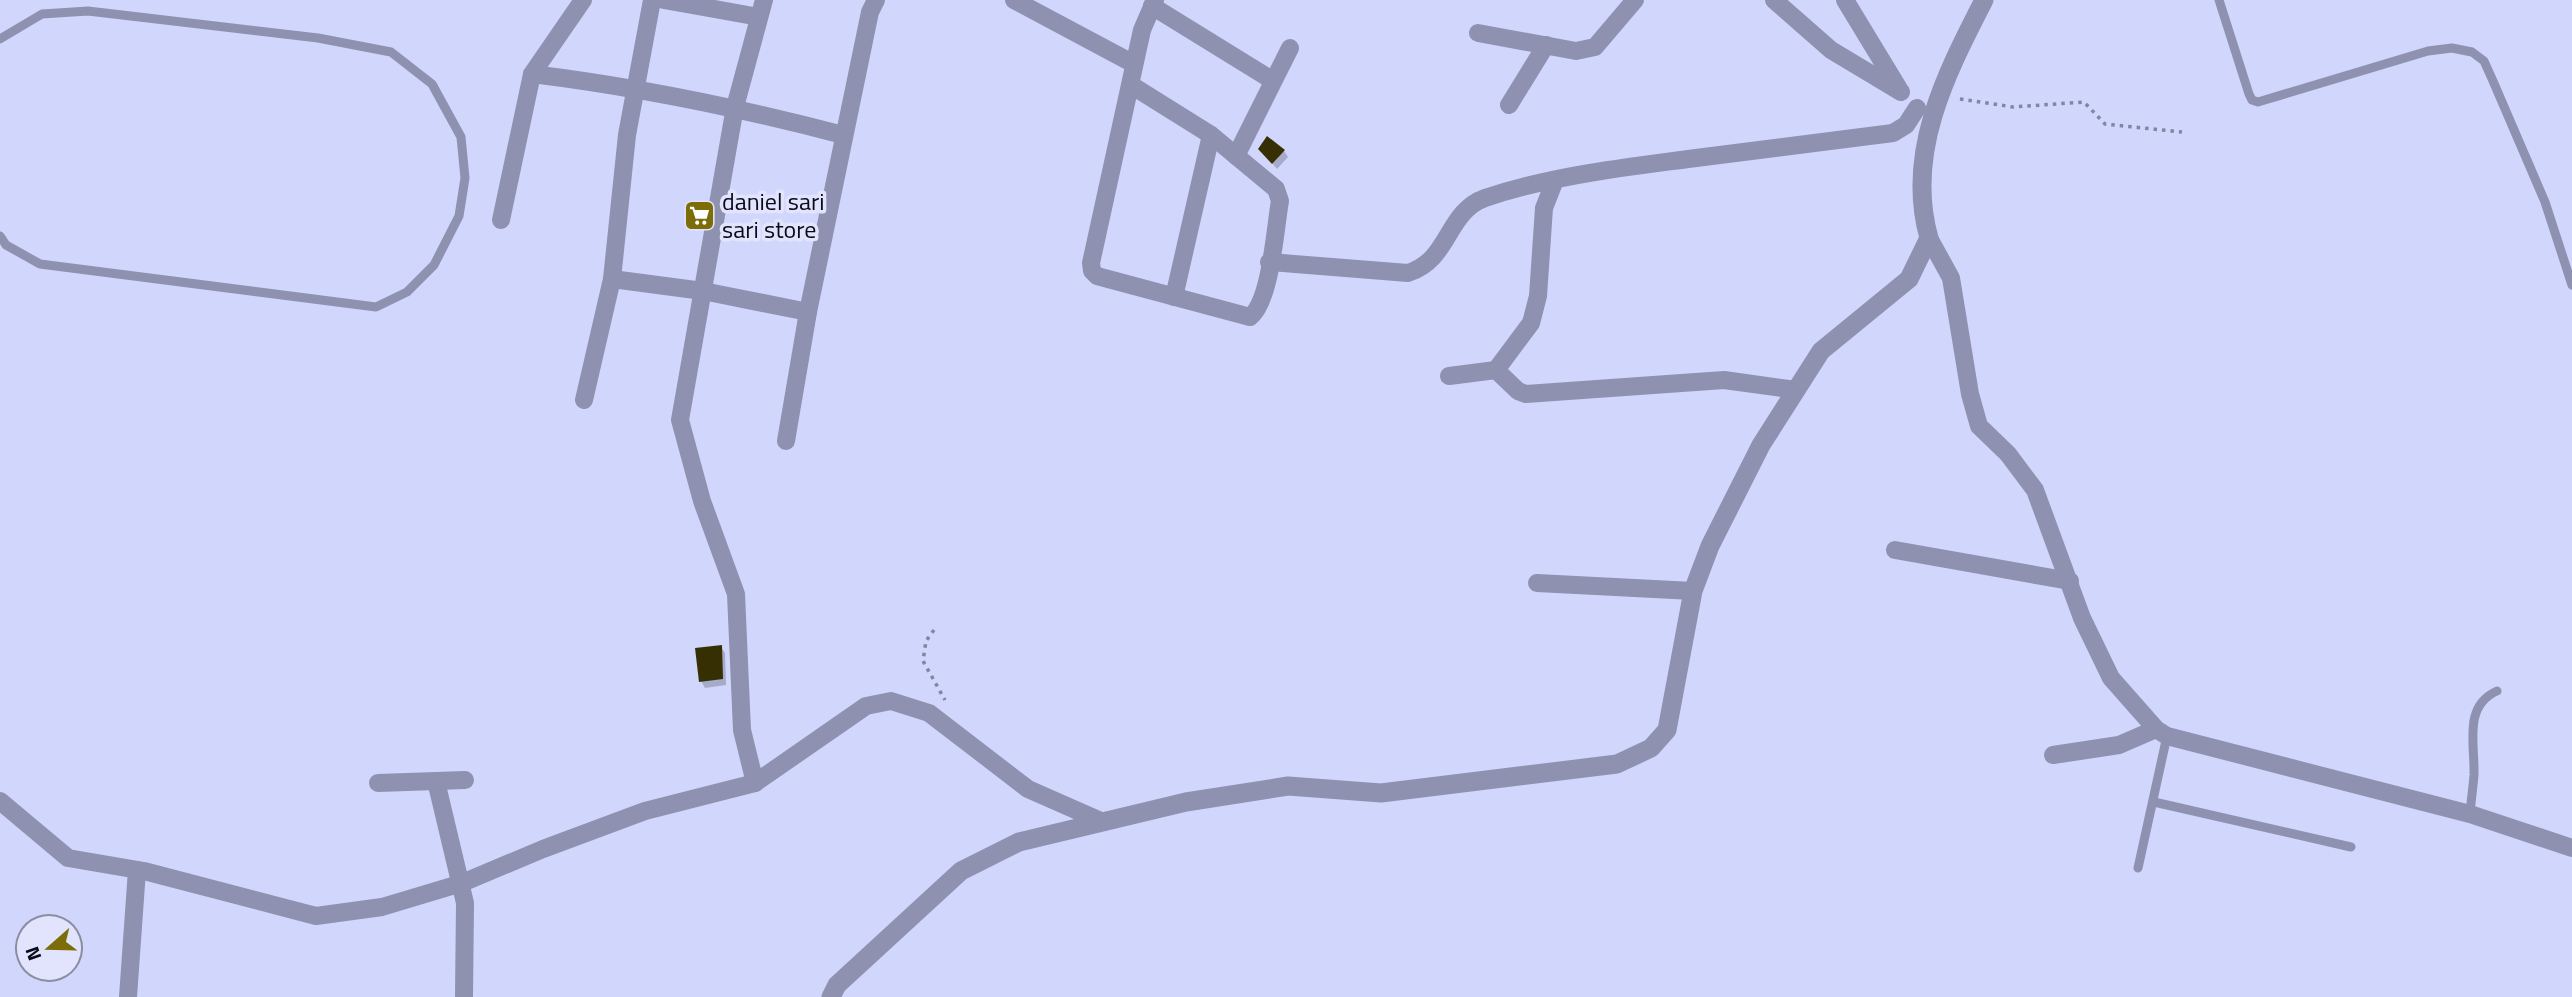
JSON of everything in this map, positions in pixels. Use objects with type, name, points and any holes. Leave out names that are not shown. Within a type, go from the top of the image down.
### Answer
[{"type":"street","points":[[501,220],[532,74],[583,0]]},
{"type":"street","points":[[584,400],[612,279],[635,87],[652,0]]},
{"type":"street","points":[[664,0],[762,9],[735,107],[680,419],[702,501],[736,594],[742,730],[755,783]]},
{"type":"street","points":[[786,441],[808,312],[844,135],[870,12],[876,0]]},
{"type":"street","points":[[1014,0],[1134,64]]},
{"type":"street","points":[[1478,33],[1576,51],[1595,47],[1634,0]]},
{"type":"street","points":[[1774,0],[1831,50],[1901,92],[1925,113]]},
{"type":"street","points":[[1844,0],[1901,92]]},
{"type":"street","points":[[1269,262],[1408,273],[1422,269],[1437,255],[1468,207],[1482,199],[1599,171],[1893,133],[1925,113],[1937,96],[1983,0]]},
{"type":"street","points":[[1131,85],[1211,135],[1276,188],[1280,201],[1266,288],[1256,313],[1250,317],[1097,276],[1091,271],[1134,64],[1142,30],[1154,3],[1272,80]]},
{"type":"street","points":[[1509,105],[1546,45]]},
{"type":"street","points":[[1236,156],[1290,48]]},
{"type":"street","points":[[532,74],[635,87],[735,107],[844,135]]},
{"type":"street","points":[[1925,113],[1923,215],[1929,238],[1951,278],[1970,394],[1979,426],[2008,454],[2035,490],[2082,618],[2110,678],[2161,733]]},
{"type":"street","points":[[1174,297],[1211,135]]},
{"type":"street","points":[[1449,376],[1496,370],[1531,323],[1538,296],[1544,208],[1555,180]]},
{"type":"street","points":[[831,997],[837,985],[961,871],[1018,842],[1186,802],[1288,786],[1381,793],[1617,764],[1635,758],[1651,748],[1667,730],[1693,591],[1710,546],[1761,445],[1821,351],[1909,279],[1929,238]]},
{"type":"street","points":[[612,279],[703,291],[808,312]]},
{"type":"street","points":[[1496,370],[1518,391],[1526,394],[1724,380],[1796,390]]},
{"type":"street","points":[[1895,550],[2070,581]]},
{"type":"street","points":[[1537,583],[1693,591]]},
{"type":"street","points":[[0,801],[68,858],[137,870],[316,916],[382,907],[462,883],[645,811],[755,783],[866,706],[891,701],[929,713],[1028,789],[1103,822]]},
{"type":"street","points":[[2053,755],[2119,745],[2161,733],[2470,814],[2572,848]]},
{"type":"street","points":[[378,783],[465,780]]},
{"type":"street","points":[[436,781],[462,883],[464,997]]},
{"type":"street","points":[[128,997],[137,870]]},
{"type":"lane","points":[[2219,0],[2249,94],[2252,100],[2258,102],[2428,51],[2462,49],[2484,61],[2545,202],[2572,285]]},
{"type":"lane","points":[[0,39],[42,14],[88,11],[318,38],[391,52],[432,84],[461,137],[466,178],[459,216],[434,265],[407,292],[376,307],[40,264],[6,245],[0,236]]},
{"type":"lane","points":[[2470,814],[2476,710],[2485,696],[2497,691]]},
{"type":"lane","points":[[2138,868],[2154,802],[2161,733]]},
{"type":"lane","points":[[2154,802],[2351,847]]},
{"type":"path","points":[[1937,96],[2013,107],[2084,102],[2105,124],[2182,132]]},
{"type":"path","points":[[933,630],[926,641],[923,661],[948,706]]},
{"type":"building","points":[[1267,136],[1285,150],[1272,164],[1258,149]]},
{"type":"building","points":[[722,645],[723,679],[699,682],[695,648]]},
{"type":"place","name":"daniel sari sari store","points":[[699,215]]}]
